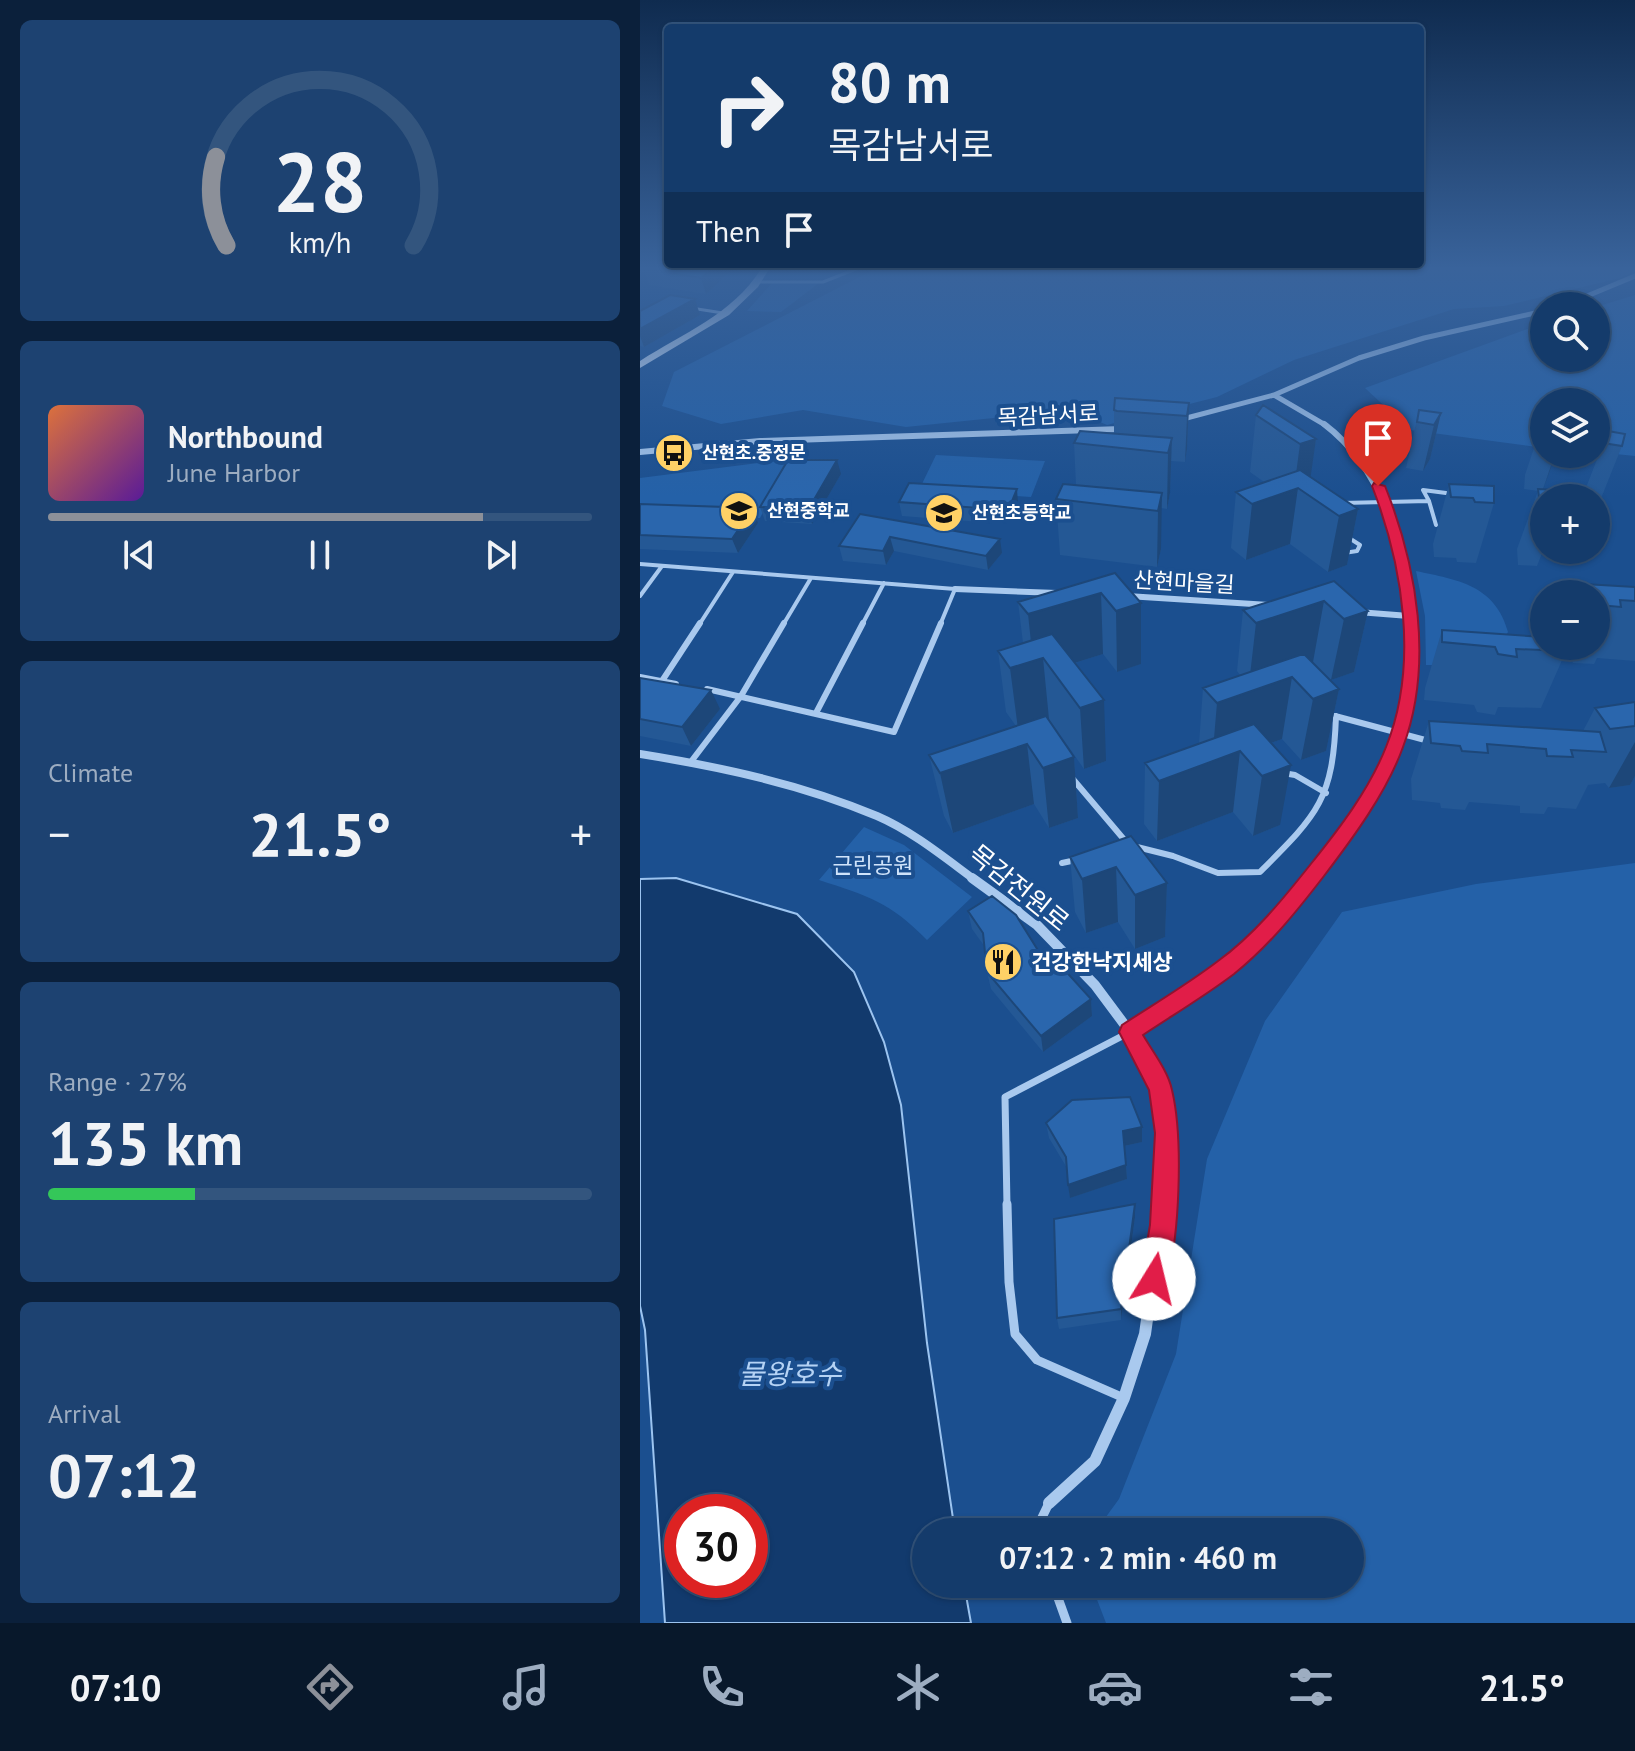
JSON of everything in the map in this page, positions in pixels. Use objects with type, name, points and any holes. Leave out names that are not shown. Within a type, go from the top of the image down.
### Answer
[{"type":"street","points":[[640,365],[672,345]]},
{"type":"street","points":[[1164,423],[1241,406],[1359,358],[1402,345]]},
{"type":"street","points":[[1130,1032],[1228,966],[1281,916],[1352,825],[1395,748],[1409,695],[1406,582],[1392,522],[1378,486],[1349,446],[1326,425],[1274,395]]},
{"type":"street","name":"목감남서로","points":[[640,452],[758,441],[1027,435],[1137,427]]},
{"type":"street","points":[[955,589],[1062,594]]},
{"type":"street","name":"산현마을길","points":[[1124,596],[1285,606]]},
{"type":"street","points":[[1347,611],[1409,616]]},
{"type":"street","name":"목감전원로","points":[[640,754],[793,787],[879,817],[944,857],[1037,925],[1095,985],[1130,1032],[1160,1088],[1167,1133],[1162,1225],[1145,1334],[1124,1398],[1095,1461],[1049,1503]]},
{"type":"lane","points":[[1436,525],[1423,490],[1446,493]]},
{"type":"lane","points":[[1328,506],[1429,501]]},
{"type":"lane","points":[[1336,530],[1360,545],[1357,551],[1346,554],[1336,548]]},
{"type":"lane","points":[[640,564],[955,589],[894,732],[701,688]]},
{"type":"lane","points":[[640,596],[662,566]]},
{"type":"lane","points":[[662,681],[733,572]]},
{"type":"lane","points":[[690,763],[741,696],[811,578]]},
{"type":"lane","points":[[816,713],[884,583]]},
{"type":"lane","points":[[640,677],[688,686]]},
{"type":"lane","points":[[1323,713],[1436,743]]},
{"type":"lane","points":[[1116,849],[1129,845],[1173,856],[1218,873],[1260,872],[1291,841],[1326,793],[1335,755],[1336,716]]},
{"type":"lane","points":[[1068,773],[1129,845]]},
{"type":"lane","points":[[1279,773],[1295,775],[1326,793]]},
{"type":"lane","points":[[1062,863],[1089,856]]},
{"type":"lane","points":[[1124,1398],[1037,1360],[1015,1334],[1009,1282],[1005,1097],[1130,1032]]},
{"type":"lane","points":[[1042,1518],[1049,1503]]},
{"type":"lane","points":[[1058,1598],[1067,1623]]},
{"type":"green space","points":[[727,345],[1342,345],[1294,360],[1217,397],[1107,425],[1072,410],[906,427],[803,410],[721,424],[662,406],[674,372]]},
{"type":"green space","points":[[1484,345],[1530,345],[1530,372],[1610,372],[1610,345],[1635,345],[1635,456],[1610,453],[1610,388],[1530,388],[1530,446],[1410,430],[1365,388]]},
{"type":"green space","points":[[936,455],[1045,461],[1031,497],[919,490]]},
{"type":"green space","points":[[790,459],[760,518],[640,515],[640,478]]},
{"type":"green space","points":[[1416,571],[1460,582],[1484,594],[1502,616],[1508,632],[1500,644],[1473,662],[1426,665],[1425,616]]},
{"type":"green space","name":"근린공원","points":[[864,827],[904,845],[972,897],[927,940],[878,902],[819,880]]},
{"type":"green space","points":[[1635,863],[1635,1623],[1106,1623],[1096,1598],[1364,1598],[1364,1518],[1105,1518],[1119,1499],[1176,1354],[1207,1159],[1265,1021],[1342,912],[1476,884]]},
{"type":"water","name":"물왕호수","points":[[676,878],[797,914],[854,972],[884,1042],[901,1105],[927,1343],[953,1518],[912,1518],[912,1598],[967,1598],[971,1623],[665,1623],[645,1330],[640,1306],[640,879]]},
{"type":"building","points":[[1115,398],[1189,403],[1187,416],[1117,411],[1114,410]]},
{"type":"building","points":[[1263,405],[1316,439],[1300,444],[1256,415]]},
{"type":"building","points":[[1419,410],[1441,413],[1434,425],[1417,422]]},
{"type":"building","points":[[1080,431],[1172,438],[1168,453],[1074,443]]},
{"type":"building","points":[[1610,431],[1625,434],[1622,446],[1610,444]]},
{"type":"building","points":[[788,460],[837,460],[808,510],[760,507]]},
{"type":"building","points":[[1300,470],[1358,509],[1339,516],[1298,488],[1252,504],[1236,492]]},
{"type":"building","points":[[909,483],[1017,489],[1010,506],[980,504],[979,508],[899,502]]},
{"type":"building","points":[[1063,484],[1162,493],[1158,511],[1056,499]]},
{"type":"building","points":[[1449,484],[1494,486],[1494,503],[1451,497]]},
{"type":"building","points":[[640,504],[753,508],[732,539],[640,535]]},
{"type":"building","points":[[860,514],[1000,539],[986,556],[890,537],[883,551],[839,546]]},
{"type":"building","points":[[1115,573],[1141,603],[1116,611],[1101,593],[1028,614],[1018,602]]},
{"type":"building","points":[[1334,581],[1368,611],[1344,619],[1324,601],[1256,623],[1243,610]]},
{"type":"building","points":[[1610,586],[1635,587],[1635,601],[1620,600],[1621,607],[1610,606]]},
{"type":"building","points":[[1442,630],[1530,636],[1530,650],[1516,649],[1517,657],[1498,654],[1495,647],[1442,642]]},
{"type":"building","points":[[1052,634],[1104,700],[1080,708],[1043,658],[1010,668],[998,651]]},
{"type":"building","points":[[1305,655],[1339,689],[1313,699],[1292,677],[1217,703],[1203,688]]},
{"type":"building","points":[[640,678],[711,690],[682,727],[640,719]]},
{"type":"building","points":[[1635,702],[1635,726],[1610,729],[1595,708]]},
{"type":"building","points":[[1046,716],[1074,757],[1043,768],[1027,744],[940,773],[929,755]]},
{"type":"building","points":[[1429,721],[1600,732],[1606,752],[1571,750],[1573,757],[1547,756],[1546,749],[1487,744],[1488,753],[1462,751],[1460,746],[1431,743]]},
{"type":"building","points":[[1254,724],[1291,765],[1262,776],[1240,751],[1159,781],[1145,763]]},
{"type":"building","points":[[1131,836],[1167,883],[1135,895],[1116,867],[1082,879],[1070,857]]},
{"type":"building","points":[[992,896],[1016,915],[1044,960],[1052,956],[1091,999],[1041,1036],[987,972],[983,933],[968,911]]},
{"type":"building","points":[[1130,1097],[1142,1127],[1123,1131],[1126,1165],[1068,1185],[1066,1157],[1046,1123],[1072,1100]]},
{"type":"building","points":[[1135,1204],[1121,1309],[1057,1318],[1054,1219]]},
{"type":"place","name":"산현초.중정문","points":[[674,453]]},
{"type":"place","name":"산현중학교","points":[[739,511]]},
{"type":"place","name":"산현초등학교","points":[[944,513]]},
{"type":"place","name":"건강한낙지세상","points":[[1003,962]]},
{"type":"route","points":[[1154,1279],[1162,1225],[1167,1133],[1160,1088],[1130,1032],[1228,966],[1281,916],[1352,825],[1395,748],[1409,695],[1411,634],[1406,582],[1392,522],[1378,486]]}]
